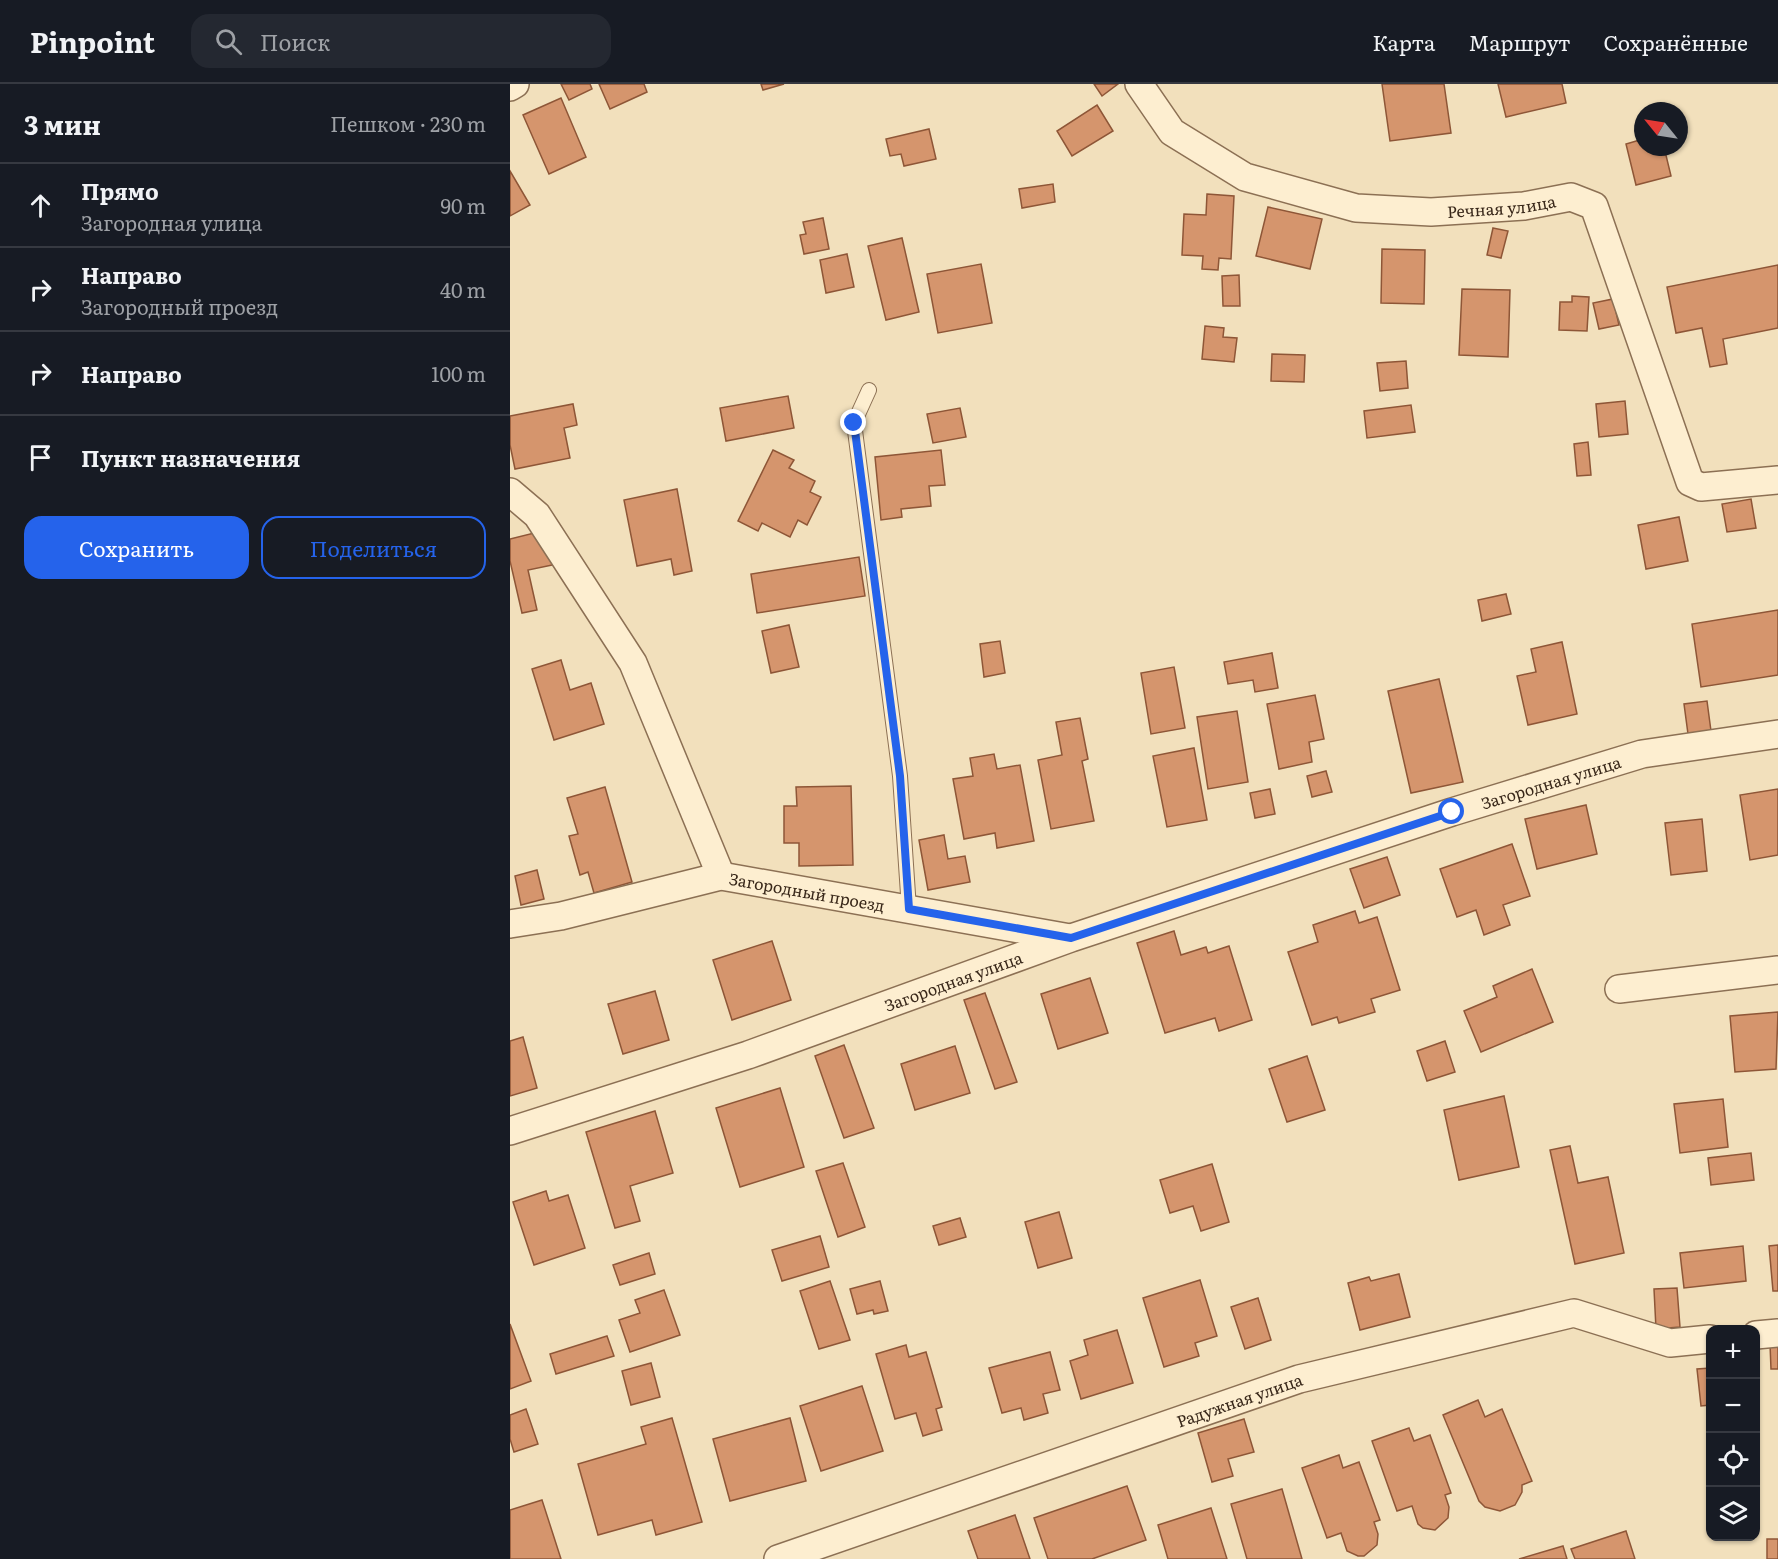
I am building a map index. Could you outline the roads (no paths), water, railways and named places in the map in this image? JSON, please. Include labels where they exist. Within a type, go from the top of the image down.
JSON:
[{"type":"street","points":[[510,87],[515,84]]},
{"type":"street","name":"Речная улица","points":[[1139,84],[1172,132],[1245,177],[1356,208],[1431,212],[1524,206],[1570,197],[1594,206],[1690,482],[1701,487],[1778,480]]},
{"type":"street","points":[[510,492],[537,515],[633,663],[721,876]]},
{"type":"street","name":"Загородная улица","points":[[510,1131],[748,1056],[1071,938],[1452,812],[1642,754],[1778,734]]},
{"type":"street","name":"Загородный проезд","points":[[510,924],[561,916],[721,876],[1071,938]]},
{"type":"street","points":[[1619,989],[1778,970]]},
{"type":"street","name":"Радужная улица","points":[[778,1559],[1299,1379],[1574,1313],[1670,1343],[1706,1339]]},
{"type":"street","points":[[1760,1335],[1778,1333]]},
{"type":"lane","points":[[869,390],[854,423],[900,776],[909,909]]}]
